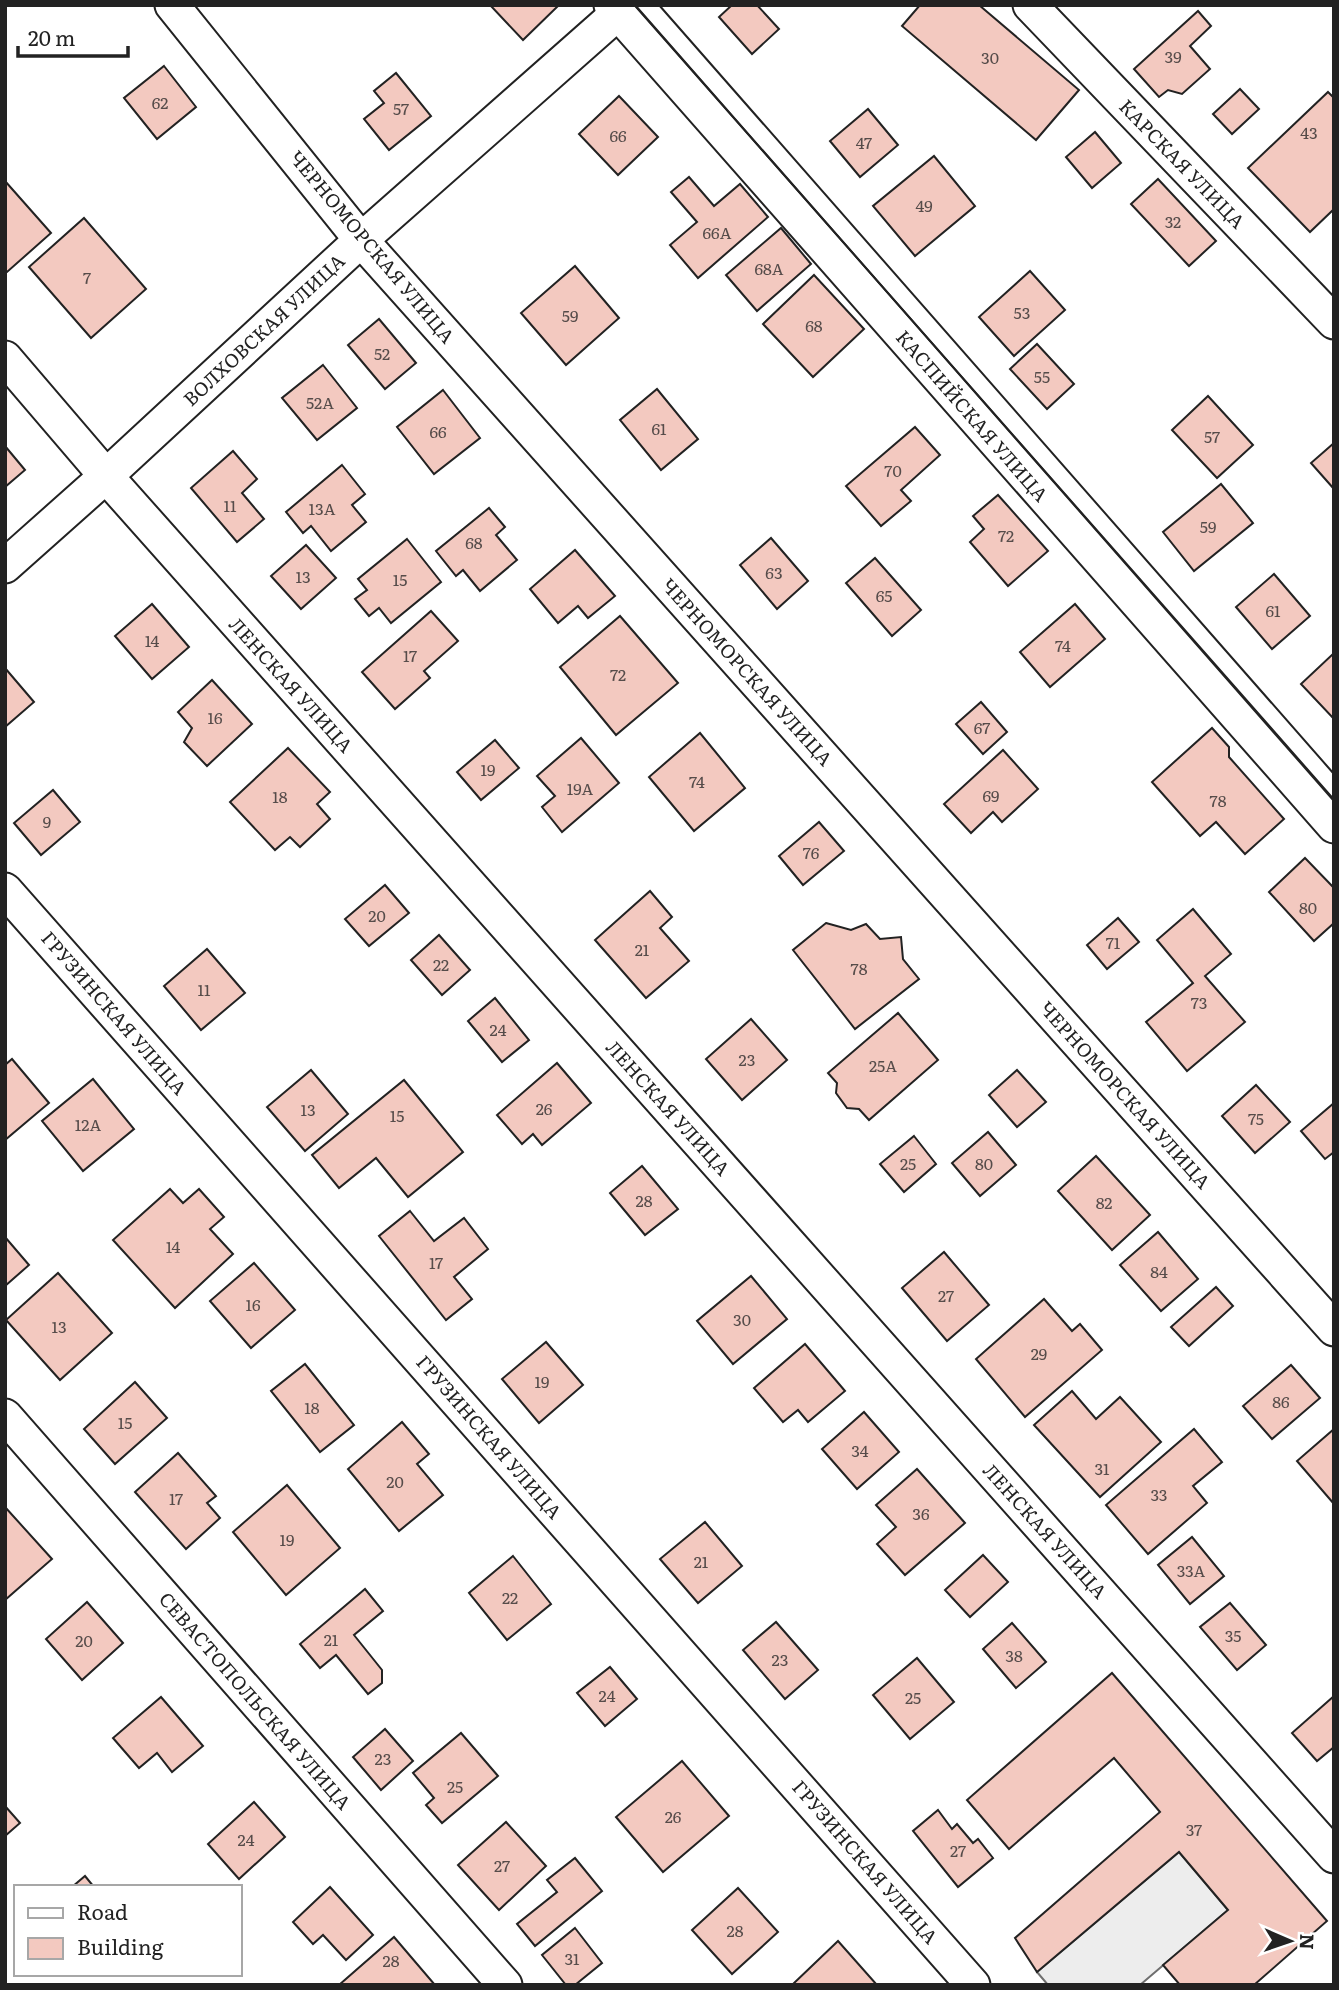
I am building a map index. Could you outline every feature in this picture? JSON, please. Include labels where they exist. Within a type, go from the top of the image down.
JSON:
[{"type":"street","name":"ЧЕРНОМОРСКАЯ УЛИЦА","points":[[172,5],[361,240],[1334,1329]]},
{"type":"street","name":"КАРСКАЯ УЛИЦА","points":[[1030,5],[1334,322]]},
{"type":"street","name":"ВОЛХОВСКАЯ УЛИЦА","points":[[5,566],[106,477],[614,9]]},
{"type":"street","name":"КАСПИЙСКАЯ УЛИЦА","points":[[614,9],[1334,826]]},
{"type":"street","name":"ЛЕНСКАЯ УЛИЦА","points":[[5,358],[106,477],[1334,1856]]},
{"type":"street","name":"ГРУЗИНСКАЯ УЛИЦА","points":[[5,890],[973,1985]]},
{"type":"street","name":"СЕВАСТОПОЛЬСКАЯ УЛИЦА","points":[[5,1416],[505,1985]]},
{"type":"shaded area","points":[[1179,1852],[1228,1910],[1140,1985],[1048,1985],[1037,1972]]},
{"type":"building","points":[[490,5],[559,5],[523,40]]},
{"type":"building","points":[[732,5],[757,5],[779,29],[752,54],[719,17]]},
{"type":"building","points":[[920,5],[979,5],[1079,90],[1036,140],[902,26]]},
{"type":"building","points":[[1198,11],[1211,26],[1190,46],[1210,69],[1182,94],[1168,90],[1159,97],[1134,69]]},
{"type":"building","points":[[164,66],[196,107],[157,139],[124,98]]},
{"type":"building","points":[[396,73],[431,116],[389,150],[364,119],[384,103],[374,91]]},
{"type":"building","points":[[1240,89],[1259,109],[1232,134],[1213,114]]},
{"type":"building","points":[[1328,92],[1334,98],[1334,209],[1310,232],[1248,168]]},
{"type":"building","points":[[619,96],[658,137],[618,175],[579,134]]},
{"type":"building","points":[[868,109],[898,145],[860,177],[830,141]]},
{"type":"building","points":[[1095,132],[1121,163],[1092,188],[1066,157]]},
{"type":"building","points":[[934,156],[975,206],[915,256],[873,206]]},
{"type":"building","points":[[689,177],[714,206],[740,184],[768,217],[698,278],[670,245],[697,222],[671,192]]},
{"type":"building","points":[[1158,179],[1216,241],[1189,266],[1131,204]]},
{"type":"building","points":[[5,181],[51,233],[7,272],[5,270]]},
{"type":"building","points":[[84,218],[146,289],[91,338],[29,267]]},
{"type":"building","points":[[781,228],[811,264],[757,311],[726,275]]},
{"type":"building","points":[[575,266],[619,318],[566,365],[521,313]]},
{"type":"building","points":[[1030,271],[1065,310],[1014,356],[979,317]]},
{"type":"building","points":[[814,275],[864,329],[813,377],[763,324]]},
{"type":"building","points":[[379,319],[416,363],[385,389],[348,345]]},
{"type":"building","points":[[1037,344],[1074,384],[1047,409],[1010,369]]},
{"type":"building","points":[[323,365],[357,408],[317,440],[282,398]]},
{"type":"building","points":[[657,389],[698,439],[661,470],[620,420]]},
{"type":"building","points":[[443,390],[480,438],[434,474],[397,427]]},
{"type":"building","points":[[1208,396],[1253,445],[1217,478],[1172,430]]},
{"type":"building","points":[[915,427],[940,455],[901,490],[911,501],[881,526],[846,486]]},
{"type":"building","points":[[1334,443],[1334,489],[1311,463]]},
{"type":"building","points":[[5,446],[25,470],[5,487]]},
{"type":"building","points":[[233,451],[257,479],[242,493],[264,519],[237,542],[191,488]]},
{"type":"building","points":[[342,465],[365,494],[352,505],[366,522],[331,551],[311,526],[303,533],[286,512]]},
{"type":"building","points":[[1221,484],[1253,523],[1194,571],[1163,532]]},
{"type":"building","points":[[998,495],[1048,551],[1008,586],[970,542],[984,529],[973,516]]},
{"type":"building","points":[[489,508],[505,527],[496,535],[517,560],[480,591],[463,570],[456,576],[436,551]]},
{"type":"building","points":[[771,538],[808,581],[777,609],[740,565]]},
{"type":"building","points":[[407,539],[441,582],[391,623],[379,608],[369,616],[355,599],[367,590],[358,579]]},
{"type":"building","points":[[306,545],[336,578],[301,609],[271,576]]},
{"type":"building","points":[[575,550],[615,596],[588,618],[578,606],[558,623],[530,589]]},
{"type":"building","points":[[875,558],[921,610],[892,636],[846,583]]},
{"type":"building","points":[[1274,574],[1310,616],[1272,649],[1236,607]]},
{"type":"building","points":[[152,604],[189,647],[152,679],[115,636]]},
{"type":"building","points":[[1075,604],[1105,639],[1050,687],[1020,652]]},
{"type":"building","points":[[431,611],[458,641],[424,671],[430,678],[395,709],[362,672]]},
{"type":"building","points":[[620,616],[678,683],[616,735],[560,667]]},
{"type":"building","points":[[1334,653],[1334,719],[1301,684]]},
{"type":"building","points":[[5,668],[34,702],[5,727]]},
{"type":"building","points":[[212,680],[252,724],[207,766],[184,742],[192,728],[178,712]]},
{"type":"building","points":[[981,702],[1007,732],[983,754],[956,724]]},
{"type":"building","points":[[1212,728],[1229,747],[1229,757],[1284,819],[1245,854],[1216,822],[1200,836],[1152,782]]},
{"type":"building","points":[[700,733],[745,788],[694,831],[649,777]]},
{"type":"building","points":[[581,738],[619,783],[562,832],[542,807],[555,796],[537,776]]},
{"type":"building","points":[[495,740],[519,768],[481,800],[457,772]]},
{"type":"building","points":[[288,748],[330,792],[317,804],[330,819],[300,847],[290,837],[275,850],[230,802]]},
{"type":"building","points":[[1003,750],[1038,789],[1002,822],[993,812],[971,833],[944,804]]},
{"type":"building","points":[[53,790],[80,822],[41,855],[14,823]]},
{"type":"building","points":[[819,822],[844,851],[803,885],[779,856]]},
{"type":"building","points":[[1305,858],[1334,888],[1334,923],[1314,941],[1269,892]]},
{"type":"building","points":[[385,885],[409,913],[369,946],[345,919]]},
{"type":"building","points":[[650,891],[672,917],[660,928],[689,961],[646,998],[595,940]]},
{"type":"building","points":[[1193,909],[1231,954],[1205,976],[1245,1022],[1187,1071],[1146,1022],[1193,983],[1157,940]]},
{"type":"building","points":[[1118,918],[1139,942],[1107,969],[1087,945]]},
{"type":"building","points":[[826,923],[851,930],[866,924],[880,939],[901,937],[903,959],[919,979],[855,1029],[793,950]]},
{"type":"building","points":[[439,935],[470,970],[442,995],[411,960]]},
{"type":"building","points":[[207,949],[245,993],[201,1030],[164,986]]},
{"type":"building","points":[[495,998],[529,1040],[502,1062],[468,1021]]},
{"type":"building","points":[[898,1013],[938,1060],[869,1120],[859,1109],[847,1108],[836,1093],[837,1083],[828,1073]]},
{"type":"building","points":[[751,1019],[787,1060],[742,1100],[706,1059]]},
{"type":"building","points":[[12,1059],[49,1103],[5,1140],[5,1065]]},
{"type":"building","points":[[557,1063],[591,1103],[542,1145],[533,1134],[522,1144],[497,1115]]},
{"type":"building","points":[[311,1070],[348,1114],[305,1151],[267,1107]]},
{"type":"building","points":[[1017,1070],[1046,1102],[1017,1127],[989,1095]]},
{"type":"building","points":[[93,1079],[134,1129],[83,1171],[42,1121]]},
{"type":"building","points":[[404,1080],[463,1152],[408,1197],[376,1158],[339,1188],[312,1155]]},
{"type":"building","points":[[1256,1085],[1290,1122],[1255,1153],[1222,1116]]},
{"type":"building","points":[[1334,1103],[1334,1152],[1325,1159],[1301,1131]]},
{"type":"building","points":[[988,1132],[1016,1165],[980,1196],[952,1163]]},
{"type":"building","points":[[914,1136],[936,1164],[904,1192],[880,1164]]},
{"type":"building","points":[[1096,1156],[1150,1215],[1112,1250],[1058,1191]]},
{"type":"building","points":[[642,1166],[678,1209],[645,1235],[610,1193]]},
{"type":"building","points":[[170,1189],[183,1203],[199,1189],[224,1217],[210,1229],[233,1254],[175,1308],[113,1240]]},
{"type":"building","points":[[410,1211],[434,1241],[464,1218],[488,1249],[454,1277],[472,1299],[446,1320],[379,1236]]},
{"type":"building","points":[[1158,1232],[1198,1279],[1161,1311],[1120,1265]]},
{"type":"building","points":[[5,1237],[29,1265],[5,1286]]},
{"type":"building","points":[[944,1252],[989,1305],[947,1341],[902,1288]]},
{"type":"building","points":[[254,1263],[295,1310],[251,1348],[210,1301]]},
{"type":"building","points":[[58,1273],[112,1333],[60,1380],[6,1320]]},
{"type":"building","points":[[751,1276],[787,1319],[733,1364],[697,1321]]},
{"type":"building","points":[[1216,1287],[1233,1306],[1189,1346],[1171,1327]]},
{"type":"building","points":[[1044,1299],[1072,1331],[1080,1324],[1102,1350],[1025,1417],[976,1359]]},
{"type":"building","points":[[546,1342],[583,1385],[539,1423],[502,1379]]},
{"type":"building","points":[[805,1344],[845,1391],[808,1422],[798,1410],[783,1422],[754,1388]]},
{"type":"building","points":[[305,1364],[354,1425],[320,1452],[271,1391]]},
{"type":"building","points":[[1291,1365],[1320,1398],[1272,1439],[1243,1406]]},
{"type":"building","points":[[135,1382],[167,1418],[115,1464],[84,1429]]},
{"type":"building","points":[[1072,1391],[1096,1419],[1120,1397],[1161,1442],[1100,1497],[1034,1425]]},
{"type":"building","points":[[864,1412],[899,1452],[857,1489],[822,1449]]},
{"type":"building","points":[[402,1422],[429,1454],[417,1464],[443,1495],[399,1531],[348,1469]]},
{"type":"building","points":[[1194,1429],[1222,1462],[1193,1486],[1207,1503],[1148,1554],[1106,1505]]},
{"type":"building","points":[[1334,1429],[1334,1504],[1297,1461]]},
{"type":"building","points":[[178,1453],[216,1496],[207,1503],[220,1518],[186,1549],[135,1492]]},
{"type":"building","points":[[917,1469],[965,1523],[905,1575],[877,1544],[896,1527],[876,1505]]},
{"type":"building","points":[[287,1485],[340,1548],[286,1595],[233,1532]]},
{"type":"building","points":[[5,1507],[52,1559],[5,1600]]},
{"type":"building","points":[[705,1522],[742,1566],[698,1603],[660,1559]]},
{"type":"building","points":[[1192,1537],[1224,1576],[1190,1604],[1158,1565]]},
{"type":"building","points":[[983,1555],[1008,1582],[970,1617],[945,1590]]},
{"type":"building","points":[[513,1556],[551,1604],[507,1640],[469,1593]]},
{"type":"building","points":[[365,1589],[383,1611],[354,1635],[382,1670],[382,1683],[368,1694],[336,1655],[320,1668],[300,1644]]},
{"type":"building","points":[[87,1602],[123,1643],[82,1680],[46,1639]]},
{"type":"building","points":[[1230,1603],[1266,1645],[1237,1670],[1200,1627]]},
{"type":"building","points":[[776,1622],[818,1670],[785,1699],[743,1650]]},
{"type":"building","points":[[1012,1623],[1046,1662],[1016,1688],[983,1649]]},
{"type":"building","points":[[917,1658],[954,1702],[910,1739],[873,1695]]},
{"type":"building","points":[[610,1667],[637,1699],[605,1726],[577,1693]]},
{"type":"building","points":[[1112,1673],[1327,1921],[1254,1985],[1180,1985],[1163,1965],[1228,1910],[1179,1852],[1037,1972],[1015,1938],[1160,1812],[1114,1758],[1009,1849],[967,1800]]},
{"type":"building","points":[[1334,1696],[1334,1747],[1317,1761],[1292,1733]]},
{"type":"building","points":[[161,1697],[203,1746],[172,1772],[157,1753],[139,1768],[113,1738]]},
{"type":"building","points":[[385,1729],[413,1761],[381,1790],[353,1757]]},
{"type":"building","points":[[461,1733],[498,1776],[442,1823],[426,1805],[434,1798],[413,1773]]},
{"type":"building","points":[[682,1761],[729,1816],[663,1872],[616,1817]]},
{"type":"building","points":[[254,1802],[285,1837],[239,1879],[208,1844]]},
{"type":"building","points":[[5,1806],[20,1823],[5,1836]]},
{"type":"building","points":[[938,1810],[952,1829],[957,1824],[973,1843],[978,1839],[993,1858],[958,1887],[913,1831]]},
{"type":"building","points":[[506,1822],[546,1866],[499,1910],[458,1865]]},
{"type":"building","points":[[575,1858],[602,1891],[535,1946],[517,1924],[557,1892],[547,1880]]},
{"type":"building","points":[[85,1876],[92,1885],[74,1885]]},
{"type":"building","points":[[330,1887],[373,1935],[346,1960],[323,1935],[313,1944],[293,1922]]},
{"type":"building","points":[[738,1888],[778,1932],[732,1974],[692,1930]]},
{"type":"building","points":[[575,1928],[602,1963],[575,1985],[566,1985],[542,1955]]},
{"type":"building","points":[[394,1937],[435,1985],[339,1985]]},
{"type":"building","points":[[838,1941],[877,1985],[792,1985]]},
{"type":"tram line","points":[[635,5],[1334,801]]},
{"type":"tram line","points":[[659,5],[1334,774]]}]
